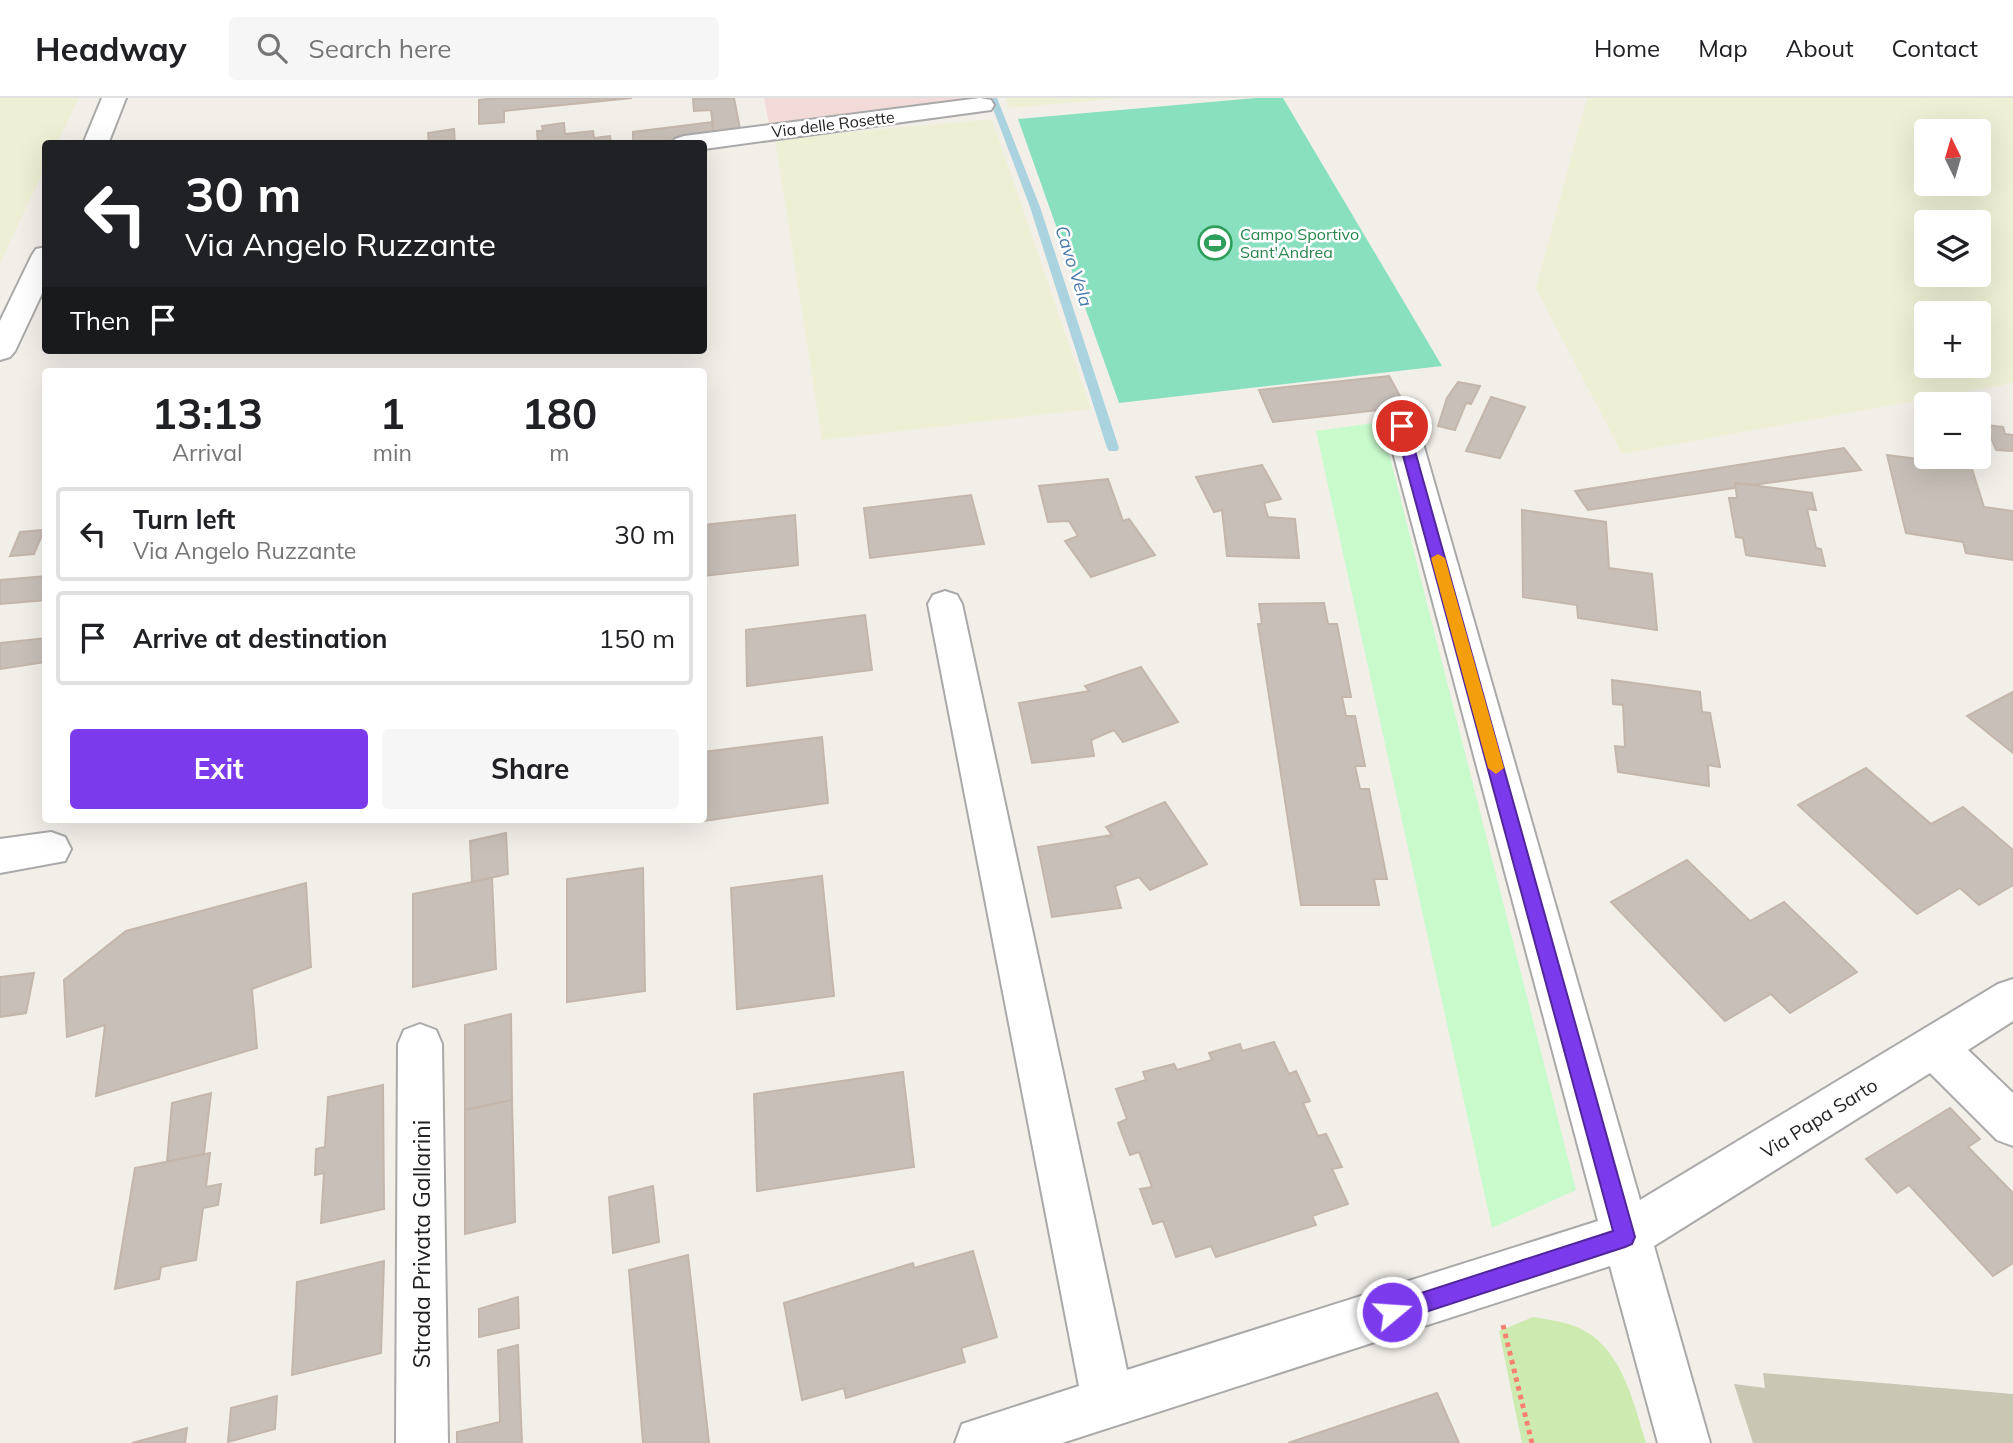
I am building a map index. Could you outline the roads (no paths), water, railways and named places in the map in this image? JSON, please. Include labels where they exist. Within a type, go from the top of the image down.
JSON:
[{"type":"street","points":[[97,140],[114,98]]},
{"type":"street","name":"Via delle Rosette","points":[[707,141],[982,105]]},
{"type":"street","points":[[0,351],[42,264]]},
{"type":"street","points":[[1402,426],[1684,1443]]},
{"type":"street","points":[[945,604],[1108,1403]]},
{"type":"street","points":[[0,856],[51,849]]},
{"type":"street","name":"Via Papa Sarto","points":[[981,1443],[1625,1237],[2013,998]]},
{"type":"street","name":"Strada Privata Gallarini","points":[[420,1044],[422,1443]]},
{"type":"street","points":[[1934,1047],[2013,1124]]},
{"type":"waterway","name":"Cavo Vela","points":[[993,98],[1035,207],[1113,448]]},
{"type":"place","name":"Campo Sportivo Sant'Andrea","points":[[1215,243]]}]
